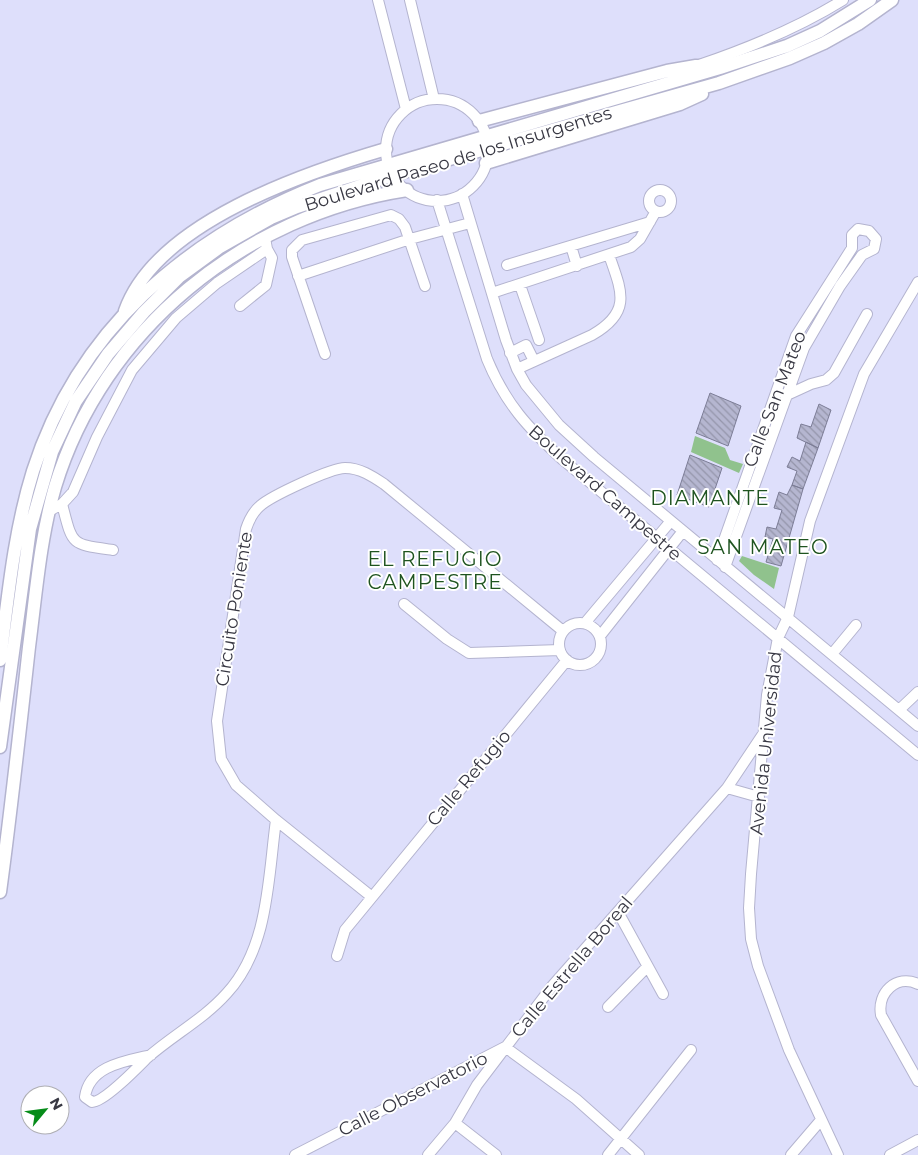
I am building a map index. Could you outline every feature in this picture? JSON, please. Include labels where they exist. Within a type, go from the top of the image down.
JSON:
[{"type":"main road","name":"Boulevard Paseo de los Insurgentes","points":[[0,660],[13,558],[27,492],[38,456],[59,408],[82,368],[107,334],[123,317],[157,290],[179,277],[220,247],[271,218],[391,170],[487,142],[787,46],[820,32],[870,0]]},
{"type":"main road","name":"Boulevard Paseo de los Insurgentes","points":[[487,142],[719,83],[790,58],[824,43],[858,24],[892,0]]},
{"type":"main road","points":[[479,121],[667,71],[696,66],[720,68]]},
{"type":"main road","points":[[486,163],[680,104],[706,92],[719,83]]},
{"type":"main road","points":[[123,317],[130,298],[149,269],[188,236],[239,206],[298,178],[386,149]]},
{"type":"main road","points":[[0,892],[38,569],[49,511],[67,456],[94,400],[108,377],[137,338],[174,300],[218,265],[266,243],[279,229],[346,203],[407,190]]},
{"type":"main road","points":[[149,269],[148,277],[157,290],[174,300]]},
{"type":"main road","name":"Boulevard Paseo de los Insurgentes","points":[[0,747],[30,529],[47,466],[64,425],[92,376],[157,290]]},
{"type":"street","points":[[378,0],[406,109]]},
{"type":"street","points":[[410,0],[434,99]]},
{"type":"street","points":[[696,66],[738,52],[810,21],[843,0]]},
{"type":"street","points":[[434,99],[459,104],[479,121],[487,142],[486,163],[475,183],[462,194],[437,200],[421,198],[407,190],[391,170],[386,149],[392,127],[406,109],[420,102],[434,99]]},
{"type":"street","name":"Boulevard Campestre","points":[[462,194],[510,352],[517,369],[530,391],[559,425],[670,522],[788,617],[918,726]]},
{"type":"street","name":"Boulevard Campestre","points":[[437,200],[487,359],[497,383],[511,407],[532,431],[563,460],[918,755]]},
{"type":"street","points":[[492,293],[609,255],[636,243],[656,211]]},
{"type":"street","points":[[326,354],[292,257],[292,250],[302,240],[391,216],[399,219],[405,227],[426,286]]},
{"type":"street","points":[[507,265],[650,222]]},
{"type":"street","points":[[298,276],[470,223]]},
{"type":"street","name":"Calle San Mateo","points":[[863,229],[869,231],[874,236],[876,244],[869,252],[862,255],[811,334],[759,472],[721,563],[748,468],[796,336],[852,248],[851,238],[855,231],[863,229]]},
{"type":"street","points":[[49,511],[62,504],[73,492],[97,437],[132,370],[176,318],[266,243],[272,258],[266,285],[240,306]]},
{"type":"street","points":[[572,246],[577,266]]},
{"type":"street","points":[[852,248],[862,255]]},
{"type":"street","points":[[517,369],[604,328],[615,317],[620,306],[621,296],[609,255]]},
{"type":"street","name":"Avenida Universidad","points":[[838,1155],[789,1050],[758,966],[751,939],[749,908],[764,734],[768,695],[778,638],[788,617],[810,521],[858,386],[873,356],[918,282]]},
{"type":"street","points":[[520,284],[539,340]]},
{"type":"street","points":[[776,392],[787,396],[811,384],[826,380],[834,373],[866,314]]},
{"type":"street","points":[[510,352],[526,345],[534,361]]},
{"type":"street","name":"Circuito Poniente","points":[[372,896],[276,820],[236,785],[221,759],[217,738],[217,721],[246,529],[251,516],[261,505],[331,471],[343,468],[367,473],[384,484],[563,631]]},
{"type":"street","points":[[748,468],[759,472]]},
{"type":"street","points":[[62,504],[71,536],[80,546],[113,550]]},
{"type":"street","points":[[585,624],[670,522]]},
{"type":"street","points":[[600,636],[683,531]]},
{"type":"street","points":[[404,604],[447,639],[469,654],[560,650]]},
{"type":"street","points":[[573,624],[585,624],[594,628],[600,636],[600,652],[596,659],[581,665],[567,660],[560,650],[559,644],[563,631],[573,624]]},
{"type":"street","points":[[832,654],[856,625]]},
{"type":"street","name":"Calle Refugio","points":[[337,956],[345,930],[567,660]]},
{"type":"street","points":[[899,710],[918,692]]},
{"type":"street","name":"Calle Estrella Boreal","points":[[428,1155],[455,1123],[477,1085],[553,985],[727,788],[764,734]]},
{"type":"street","points":[[727,788],[759,797]]},
{"type":"street","points":[[151,1055],[109,1065],[90,1082],[85,1097],[92,1102],[96,1102],[103,1097],[227,993],[247,963],[264,913],[276,820]]},
{"type":"street","points":[[618,912],[647,967],[664,994]]},
{"type":"street","points":[[608,1007],[647,967]]},
{"type":"street","points":[[918,984],[909,980],[896,983],[888,989],[880,1006],[881,1015],[918,1081]]},
{"type":"street","points":[[505,1046],[576,1099],[639,1155]]},
{"type":"street","name":"Calle Observatorio","points":[[295,1155],[505,1046]]},
{"type":"street","points":[[608,1155],[690,1050]]},
{"type":"street","points":[[791,1155],[821,1120]]},
{"type":"street","points":[[455,1123],[496,1155]]},
{"type":"street","points":[[890,1155],[918,1140]]},
{"type":"green space","points":[[695,436],[725,448],[730,460],[743,464],[739,473],[691,452]]},
{"type":"green space","points":[[742,556],[779,568],[774,589],[754,575],[739,561]]},
{"type":"building","points":[[710,393],[741,406],[728,446],[696,433]]},
{"type":"building","points":[[819,404],[831,410],[818,448],[797,438],[801,424],[811,427]]},
{"type":"building","points":[[806,442],[818,448],[803,489],[792,485],[797,471],[787,467],[792,457],[800,461]]},
{"type":"building","points":[[690,455],[722,468],[709,507],[677,495]]},
{"type":"building","points":[[792,485],[803,489],[781,566],[766,562],[773,539],[765,537],[767,527],[776,529],[782,510],[774,508],[779,492],[787,495]]},
{"type":"district","name":"DIAMANTE","points":[[710,498]]},
{"type":"district","name":"SAN MATEO","points":[[763,547]]},
{"type":"district","name":"EL REFUGIO CAMPESTRE","points":[[435,570]]}]
